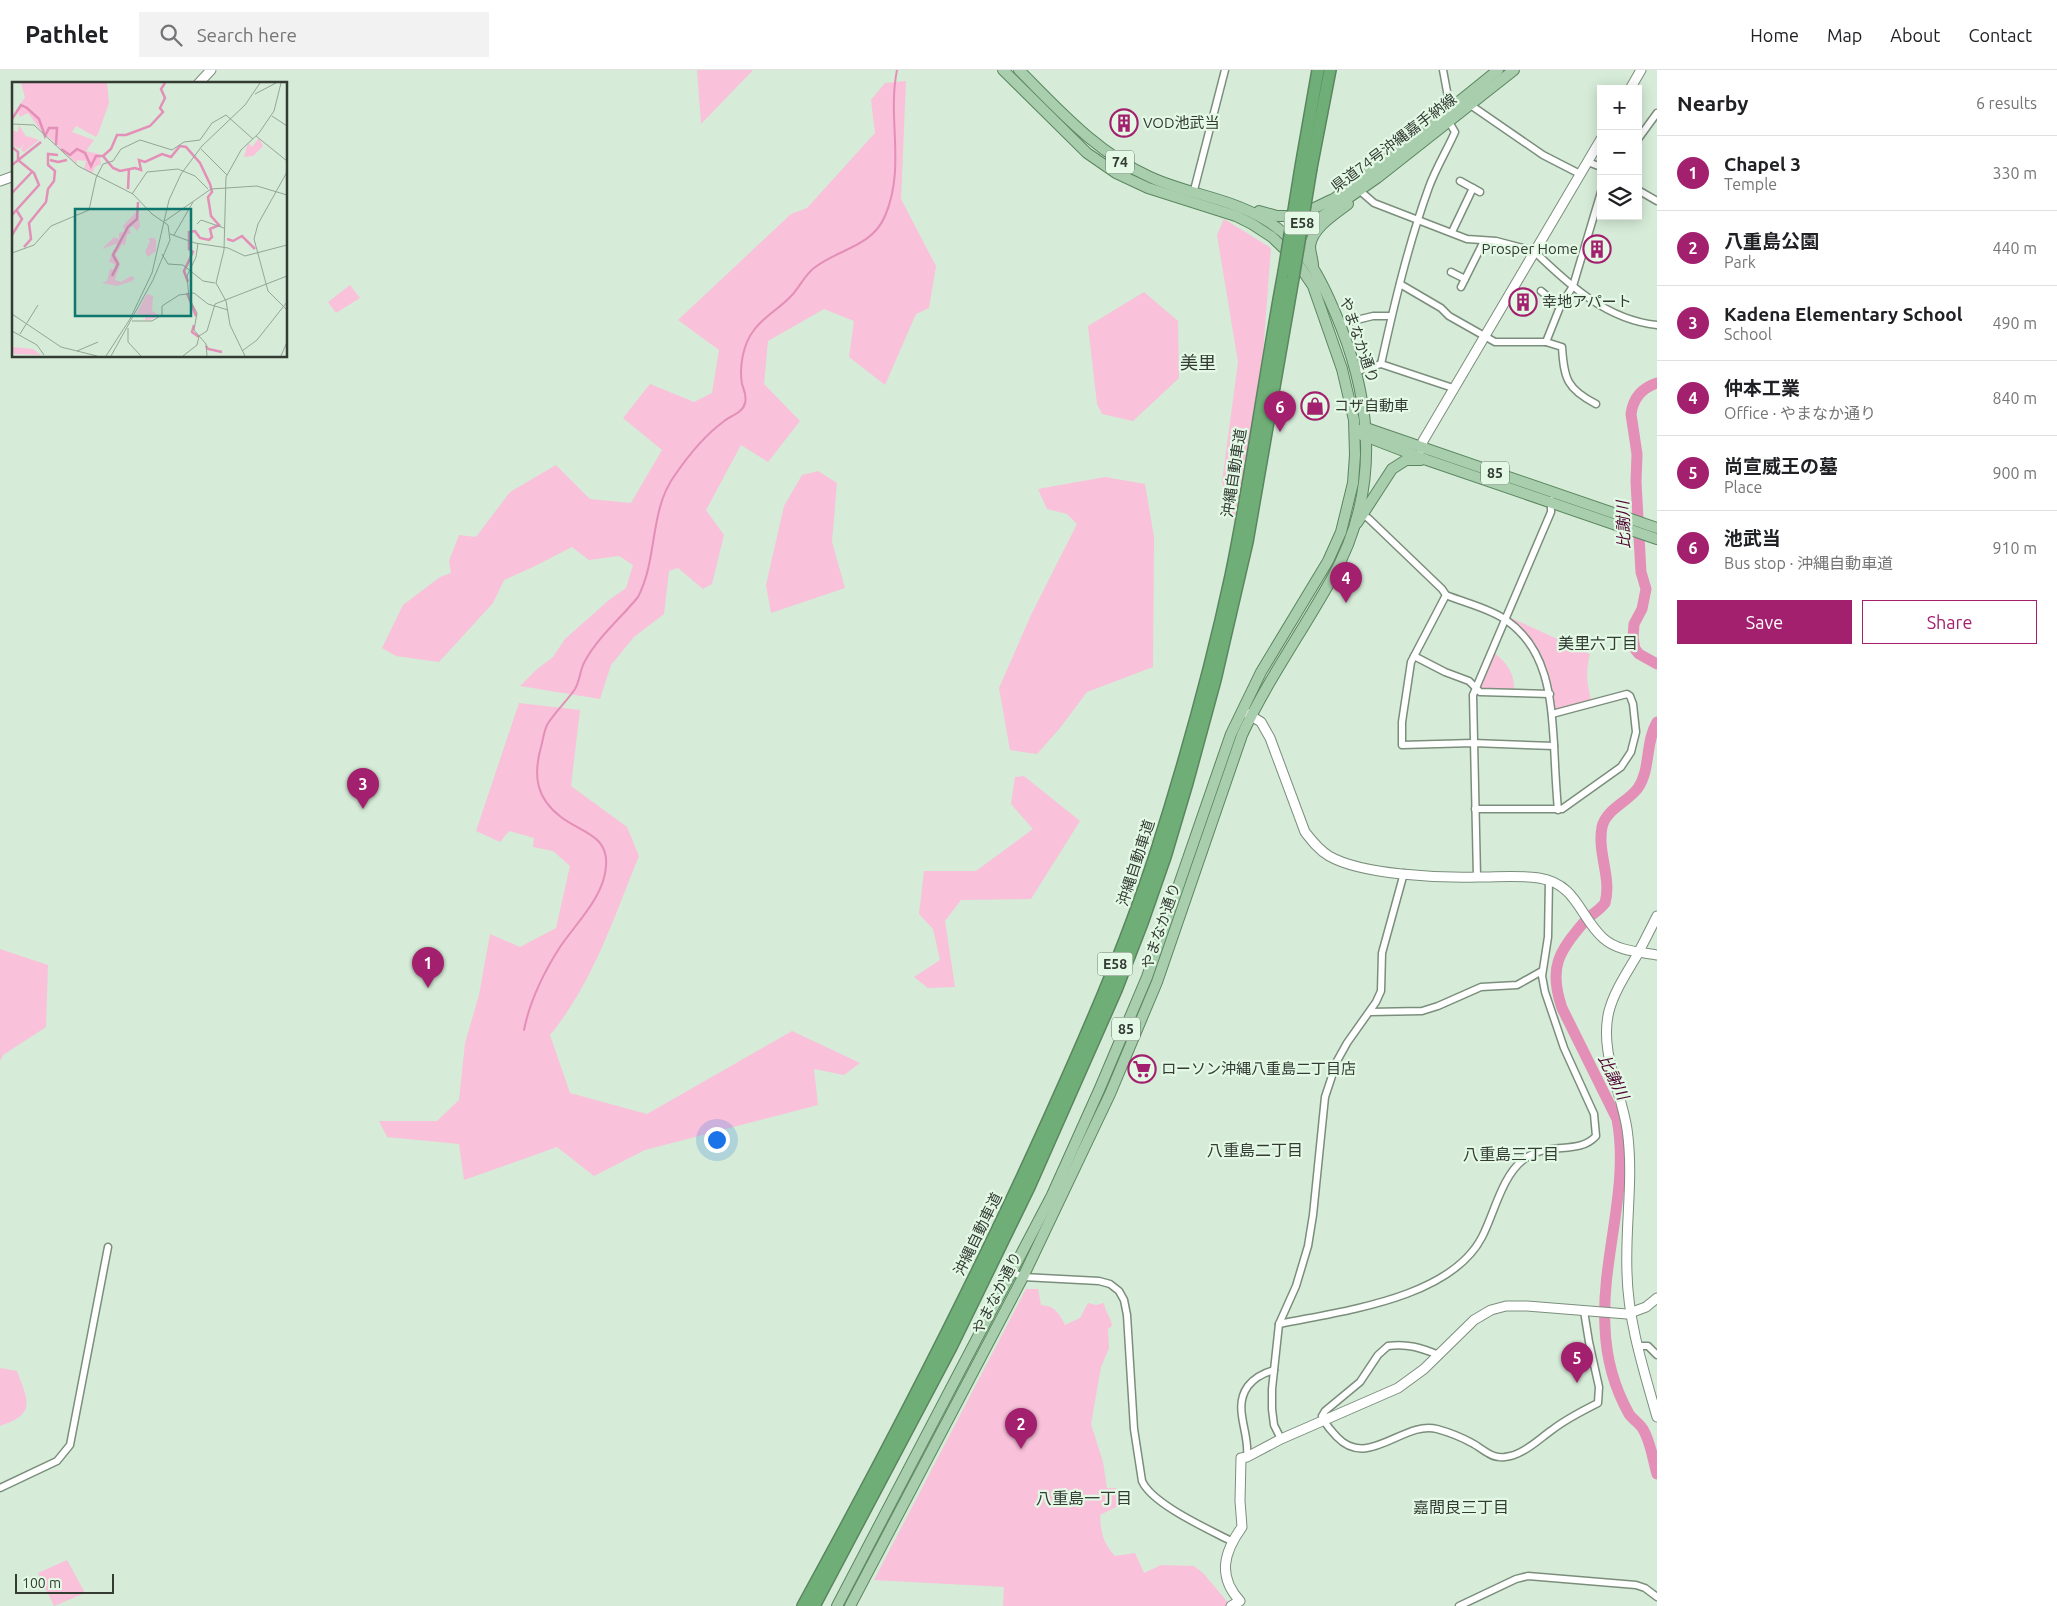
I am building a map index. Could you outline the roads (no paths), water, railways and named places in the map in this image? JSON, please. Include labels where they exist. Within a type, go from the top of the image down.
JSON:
[{"type":"highway","name":"沖縄自動車道","points":[[814,1606],[951,1347],[1025,1196],[1094,1041],[1142,923],[1179,811],[1215,680],[1247,542],[1306,168],[1318,70]]},
{"type":"highway","name":"沖縄自動車道","points":[[1306,168],[1330,70]]},
{"type":"highway","name":"沖縄自動車道","points":[[803,1606],[851,1519],[938,1351],[1016,1191],[1074,1063],[1133,919],[1178,780],[1207,678],[1243,511],[1269,349],[1289,275]]},
{"type":"main road","name":"74","points":[[1003,70],[1087,153],[1116,173],[1148,188],[1248,210],[1286,240]]},
{"type":"main road","name":"74","points":[[1019,70],[1094,143],[1121,163],[1286,240]]},
{"type":"main road","name":"県道74号沖縄嘉手納線","points":[[1286,240],[1331,200],[1498,70]]},
{"type":"main road","name":"県道74号沖縄嘉手納線","points":[[1286,240],[1360,191],[1514,70]]},
{"type":"main road","points":[[1314,267],[1310,248],[1316,232],[1360,191]]},
{"type":"main road","points":[[1248,210],[1277,216],[1292,216],[1310,211],[1331,200]]},
{"type":"main road","name":"やまなか通り","points":[[850,1606],[1023,1277],[1110,1094],[1157,982],[1239,745],[1246,713],[1332,578],[1354,527],[1364,484],[1366,433],[1364,405],[1340,324],[1322,283],[1314,267],[1286,240]]},
{"type":"main road","name":"やまなか通り","points":[[837,1606],[1056,1186],[1147,977],[1212,786],[1246,713],[1261,672],[1314,586],[1341,532],[1353,483],[1355,431],[1342,369],[1320,301],[1286,240]]},
{"type":"main road","points":[[1355,431],[1366,433]]},
{"type":"main road","name":"85","points":[[1366,433],[1422,449],[1552,498]]},
{"type":"main road","name":"85","points":[[1366,433],[1426,460],[1625,522],[1652,526]]},
{"type":"main road","points":[[1354,527],[1392,469],[1406,460],[1426,460]]},
{"type":"main road","name":"85","points":[[1625,522],[1653,537]]},
{"type":"main road","points":[[1147,977],[1157,982]]},
{"type":"street","points":[[200,82],[211,70]]},
{"type":"street","points":[[1192,197],[1225,70]]},
{"type":"street","points":[[1443,70],[1448,97],[1456,104],[1470,104],[1543,155],[1580,174]]},
{"type":"street","points":[[1632,85],[1641,70]]},
{"type":"street","points":[[1642,134],[1657,113]]},
{"type":"street","points":[[1381,364],[1391,316],[1418,220],[1430,185],[1455,132],[1449,122]]},
{"type":"street","points":[[1422,449],[1423,441],[1453,388],[1597,146]]},
{"type":"street","points":[[1588,162],[1597,165]]},
{"type":"street","points":[[0,181],[12,177]]},
{"type":"street","points":[[1460,181],[1480,192]]},
{"type":"street","points":[[1452,232],[1472,188]]},
{"type":"street","points":[[1360,191],[1374,203],[1467,239],[1496,241],[1534,251],[1572,286],[1599,305],[1623,318],[1657,325]]},
{"type":"street","points":[[1642,192],[1657,201]]},
{"type":"street","points":[[1546,342],[1560,307],[1572,286],[1597,205]]},
{"type":"street","points":[[1461,288],[1484,241]]},
{"type":"street","points":[[1451,272],[1465,279]]},
{"type":"street","points":[[1400,284],[1440,308],[1449,316],[1495,342],[1546,342],[1562,347],[1563,368],[1569,383],[1579,395],[1596,404]]},
{"type":"street","points":[[1541,291],[1560,307]]},
{"type":"street","points":[[1340,324],[1374,316],[1391,316]]},
{"type":"street","points":[[1355,372],[1381,364],[1453,388]]},
{"type":"street","points":[[1477,877],[1473,695],[1551,512],[1552,498]]},
{"type":"street","points":[[1363,516],[1368,518],[1435,582],[1446,595],[1505,620],[1516,629],[1535,653],[1542,667],[1550,694],[1558,810]]},
{"type":"street","points":[[1446,595],[1414,656],[1408,672],[1402,745],[1473,743],[1554,746]]},
{"type":"street","points":[[1414,656],[1445,672],[1469,681],[1480,692],[1550,694]]},
{"type":"street","points":[[1475,809],[1558,810],[1577,800],[1627,760],[1635,738],[1636,714],[1630,696],[1627,694],[1552,714]]},
{"type":"street","points":[[1246,713],[1261,722],[1270,738],[1305,832],[1327,856],[1373,870],[1441,878],[1526,877],[1549,880],[1559,884],[1571,893],[1594,927],[1612,944],[1657,955]]},
{"type":"street","points":[[1281,1440],[1274,1425],[1272,1409],[1279,1324],[1296,1286],[1308,1246],[1324,1097],[1337,1061],[1381,992],[1382,953],[1404,873]]},
{"type":"street","points":[[1279,1324],[1368,1306],[1415,1290],[1452,1271],[1469,1257],[1482,1238],[1508,1179],[1524,1158],[1548,1148],[1577,1147],[1587,1144],[1596,1136],[1594,1114],[1561,1038],[1545,992],[1542,971],[1548,937],[1549,880]]},
{"type":"street","points":[[1657,916],[1619,987],[1609,1010],[1606,1033],[1607,1050],[1626,1128],[1629,1151],[1630,1201],[1626,1272],[1638,1346],[1657,1417]]},
{"type":"street","points":[[1370,1012],[1422,1011],[1438,1006],[1460,994],[1481,986],[1517,985],[1542,971]]},
{"type":"street","points":[[0,1488],[57,1461],[70,1445],[108,1247]]},
{"type":"street","points":[[1012,1272],[1023,1277],[1098,1281],[1110,1284],[1121,1293],[1127,1315],[1134,1429],[1142,1481],[1145,1488],[1149,1494],[1174,1510],[1231,1541]]},
{"type":"street","points":[[1231,1606],[1242,1603],[1233,1594],[1224,1574],[1231,1541],[1242,1527],[1240,1501],[1242,1458],[1398,1388],[1439,1355],[1474,1320],[1496,1307],[1526,1306],[1632,1313],[1646,1307],[1657,1298]]},
{"type":"street","points":[[1439,1355],[1411,1345],[1388,1346],[1378,1355],[1360,1382],[1325,1411],[1322,1416],[1324,1422],[1341,1441],[1353,1447],[1364,1448],[1386,1444],[1417,1429],[1428,1427],[1471,1442],[1498,1457],[1514,1455],[1533,1445],[1551,1430],[1598,1403],[1599,1387],[1584,1311]]},
{"type":"street","points":[[1638,1346],[1648,1346],[1657,1355]]},
{"type":"street","points":[[1247,1457],[1248,1449],[1241,1411],[1242,1394],[1258,1376],[1274,1370]]},
{"type":"street","points":[[1459,1606],[1516,1579],[1528,1576],[1636,1585],[1645,1588],[1657,1597]]},
{"type":"waterway","points":[[524,1030],[530,1008],[543,976],[560,947],[595,899],[604,877],[606,866],[606,856],[603,847],[598,841],[561,817],[546,802],[542,794],[537,777],[537,768],[546,727],[575,689],[583,664],[590,652],[638,597],[649,567],[661,503],[675,475],[703,440],[744,406],[746,398],[741,377],[742,363],[750,336],[763,320],[793,294],[811,271],[823,262],[872,235],[885,216],[891,198],[894,179],[894,88],[897,70]]},
{"type":"waterway","name":"比謝川","points":[[1657,383],[1639,395],[1631,414],[1637,454],[1636,482],[1641,572],[1646,589],[1642,609],[1634,624],[1633,638],[1635,649],[1639,654],[1657,664]]},
{"type":"waterway","name":"比謝川","points":[[1657,722],[1653,730],[1642,781],[1634,793],[1608,815],[1602,827],[1601,846],[1607,884],[1605,903],[1584,922],[1568,942],[1558,961],[1556,971],[1558,994],[1562,1008],[1617,1119],[1620,1171],[1607,1275],[1605,1301],[1606,1338],[1609,1361],[1619,1393],[1629,1414],[1643,1429],[1657,1474]]},
{"type":"place","name":"VOD池武当","points":[[1124,123]]},
{"type":"place","name":"Prosper Home","points":[[1597,249]]},
{"type":"place","name":"幸地アパート","points":[[1523,302]]},
{"type":"place","name":"コザ自動車","points":[[1315,406]]},
{"type":"place","name":"池武当","points":[[1280,432]]},
{"type":"place","name":"仲本工業","points":[[1346,603]]},
{"type":"place","name":"Kadena Elementary School","points":[[363,809]]},
{"type":"place","name":"Chapel 3","points":[[428,988]]},
{"type":"place","name":"ローソン沖縄八重島二丁目店","points":[[1142,1069]]},
{"type":"place","name":"尚宣威王の墓","points":[[1577,1383]]},
{"type":"place","name":"八重島公園","points":[[1021,1449]]},
{"type":"district","name":"美里","points":[[1198,363]]},
{"type":"district","name":"美里六丁目","points":[[1598,643]]},
{"type":"district","name":"八重島二丁目","points":[[1255,1150]]},
{"type":"district","name":"八重島三丁目","points":[[1511,1154]]},
{"type":"district","name":"八重島一丁目","points":[[1084,1498]]},
{"type":"district","name":"嘉間良三丁目","points":[[1461,1507]]}]
